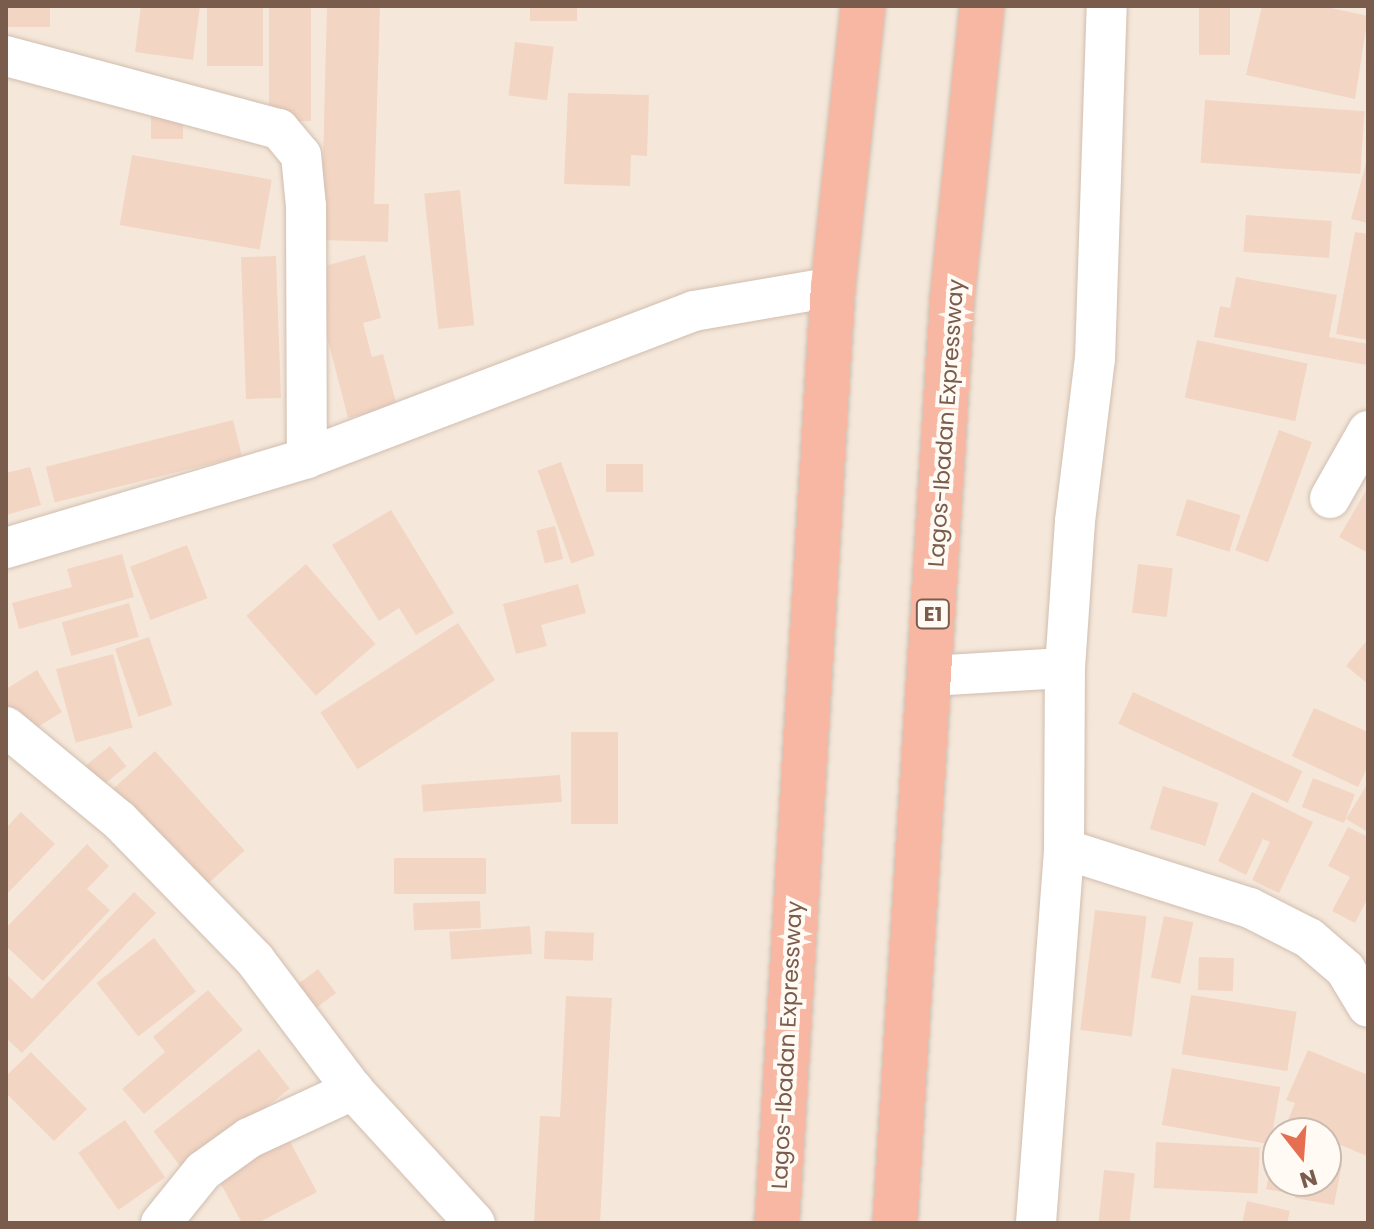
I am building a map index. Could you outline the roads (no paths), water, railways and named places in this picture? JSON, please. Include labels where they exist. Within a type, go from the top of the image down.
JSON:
[{"type":"highway","name":"Lagos-Ibadan Expressway","points":[[777,1223],[833,287],[863,6]]},
{"type":"highway","name":"Lagos-Ibadan Expressway","points":[[895,1223],[952,301],[982,6]]},
{"type":"street","points":[[1036,1223],[1064,849],[1065,668],[1075,521],[1095,359],[1107,6]]},
{"type":"street","points":[[6,56],[279,129],[301,155],[306,206],[307,458]]},
{"type":"street","points":[[6,548],[307,458],[694,311],[833,287]]},
{"type":"street","points":[[1330,498],[1368,431]]},
{"type":"street","points":[[929,676],[1065,668]]},
{"type":"street","points":[[6,727],[119,820],[255,960],[353,1090],[475,1223]]},
{"type":"street","points":[[1064,849],[1250,908],[1309,938],[1356,955],[1368,1007]]},
{"type":"street","points":[[161,1223],[203,1171],[238,1146],[353,1090]]}]
